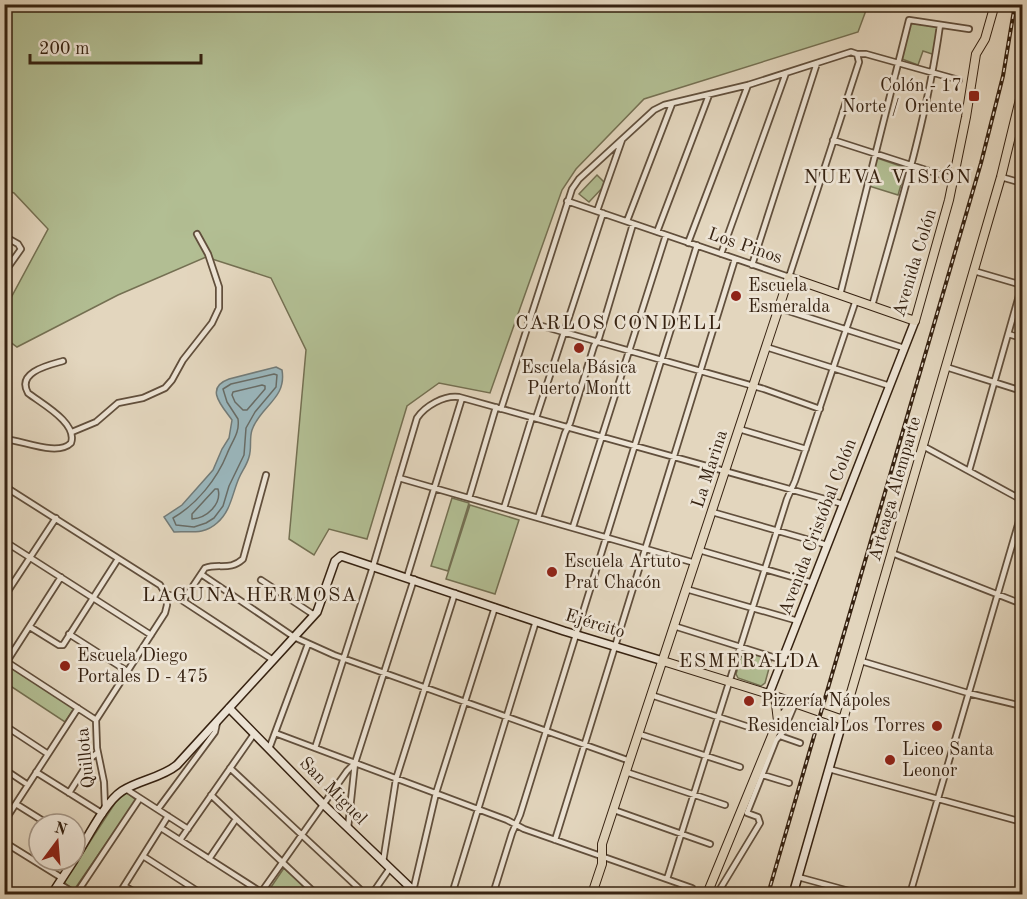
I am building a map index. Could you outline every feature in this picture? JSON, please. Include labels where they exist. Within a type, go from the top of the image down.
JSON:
[{"type":"main road","name":"Avenida Colón","points":[[915,321],[954,179],[976,54],[985,39],[995,4]]},
{"type":"main road","name":"Arteaga Alemparte","points":[[843,720],[1001,177],[1023,91]]},
{"type":"main road","name":"Los Pinos","points":[[789,277],[915,321]]},
{"type":"main road","name":"La Marina","points":[[592,894],[602,864],[602,844],[789,277]]},
{"type":"main road","name":"Ejército","points":[[663,661],[843,720]]},
{"type":"main road","points":[[772,695],[778,721]]},
{"type":"main road","points":[[707,894],[778,721],[794,703]]},
{"type":"main road","points":[[4,891],[10,894]]},
{"type":"street","points":[[840,295],[909,20],[969,29]]},
{"type":"street","points":[[872,306],[911,165],[933,73],[940,25]]},
{"type":"street","points":[[469,498],[567,201],[575,184],[654,110],[673,103],[748,85],[851,52],[866,54],[958,80]]},
{"type":"street","name":"La Marina","points":[[789,277],[859,62],[857,54]]},
{"type":"street","points":[[752,265],[817,63]]},
{"type":"street","points":[[721,254],[786,73]]},
{"type":"street","points":[[688,243],[748,85]]},
{"type":"street","points":[[657,232],[709,95]]},
{"type":"street","points":[[627,221],[673,103]]},
{"type":"street","points":[[504,508],[564,333],[622,140]]},
{"type":"street","points":[[833,140],[954,179]]},
{"type":"street","points":[[1001,177],[1023,183]]},
{"type":"street","name":"Los Pinos","points":[[567,201],[789,277]]},
{"type":"street","points":[[538,518],[597,342],[633,224]]},
{"type":"street","points":[[72,432],[96,422],[118,403],[147,397],[168,385],[183,360],[212,323],[220,303],[219,287],[208,254],[197,234]]},
{"type":"street","points":[[573,527],[666,235]]},
{"type":"street","points":[[4,236],[20,245],[21,249],[4,273]]},
{"type":"street","points":[[493,894],[697,245]]},
{"type":"street","points":[[555,840],[735,259]]},
{"type":"street","points":[[969,471],[1023,285],[974,271]]},
{"type":"street","points":[[667,879],[777,530],[856,300]]},
{"type":"street","points":[[778,308],[904,348]]},
{"type":"street","name":"Avenida Colón","points":[[896,372],[915,321]]},
{"type":"street","points":[[528,322],[753,386],[820,409]]},
{"type":"street","points":[[1008,334],[1023,338]]},
{"type":"street","points":[[766,347],[890,386]]},
{"type":"street","points":[[4,439],[61,449],[71,443],[72,432],[64,421],[28,393],[25,386],[27,377],[32,373],[63,361]]},
{"type":"street","points":[[946,367],[1023,392]]},
{"type":"street","name":"Avenida Cristóbal Colón","points":[[772,695],[782,660],[896,372]]},
{"type":"street","points":[[315,748],[419,416],[446,398],[462,398],[843,504]]},
{"type":"street","points":[[348,828],[355,763],[384,674],[434,488],[462,398]]},
{"type":"street","points":[[739,429],[806,449]]},
{"type":"street","points":[[923,446],[1023,500]]},
{"type":"street","points":[[183,601],[207,567],[230,567],[243,560],[266,475]]},
{"type":"street","points":[[399,478],[695,563]]},
{"type":"street","points":[[4,486],[160,585],[166,594],[175,596],[273,660]]},
{"type":"street","points":[[910,894],[1023,511]]},
{"type":"street","points":[[712,512],[827,545]]},
{"type":"street","points":[[4,597],[56,518]]},
{"type":"street","points":[[4,541],[151,635]]},
{"type":"street","points":[[699,550],[813,583]]},
{"type":"street","points":[[892,553],[1023,604]]},
{"type":"street","name":"Ejército","points":[[314,615],[320,606],[335,561],[339,556],[345,556],[536,621],[663,661]]},
{"type":"street","points":[[30,627],[63,645],[118,559]]},
{"type":"street","points":[[201,574],[294,637],[308,644],[384,674],[630,761]]},
{"type":"street","points":[[61,577],[5,662],[96,720]]},
{"type":"street","points":[[87,839],[104,811],[126,789],[173,768],[314,615],[261,580]]},
{"type":"street","points":[[686,589],[798,621]]},
{"type":"street","points":[[383,862],[396,778],[455,593]]},
{"type":"street","name":"Quillota","points":[[104,811],[104,782],[97,753],[96,720],[166,609],[166,594]]},
{"type":"street","points":[[415,892],[436,793],[495,607]]},
{"type":"street","points":[[452,894],[536,621]]},
{"type":"street","points":[[674,626],[782,660]]},
{"type":"street","points":[[69,634],[127,671]]},
{"type":"street","points":[[269,749],[308,644]]},
{"type":"street","points":[[861,661],[969,693],[1023,706]]},
{"type":"street","points":[[651,695],[755,729]]},
{"type":"street","points":[[717,894],[759,824],[759,820],[747,813],[776,740],[780,736],[794,703]]},
{"type":"street","points":[[4,822],[78,708]]},
{"type":"street","name":"San Miguel","points":[[229,708],[323,804],[415,892]]},
{"type":"street","name":"Arteaga Alemparte","points":[[793,894],[843,720]]},
{"type":"street","points":[[158,809],[215,732],[217,722]]},
{"type":"street","points":[[4,725],[48,754]]},
{"type":"street","points":[[275,733],[555,840],[692,888]]},
{"type":"street","points":[[180,840],[254,734]]},
{"type":"street","points":[[639,734],[740,767]]},
{"type":"street","points":[[780,736],[800,743]]},
{"type":"street","points":[[69,793],[91,758],[97,753]]},
{"type":"street","points":[[161,828],[262,894],[301,834],[346,771],[355,763]]},
{"type":"street","points":[[231,768],[365,894]]},
{"type":"street","points":[[830,769],[1023,822]]},
{"type":"street","points":[[4,770],[28,785]]},
{"type":"street","points":[[36,772],[104,811]]},
{"type":"street","points":[[626,772],[725,805]]},
{"type":"street","points":[[764,775],[789,783]]},
{"type":"street","points":[[126,789],[188,829]]},
{"type":"street","points":[[211,795],[316,894]]},
{"type":"street","points":[[4,842],[76,894],[140,798]]},
{"type":"street","points":[[16,804],[29,812]]},
{"type":"street","points":[[614,810],[710,844]]},
{"type":"street","points":[[119,894],[168,816]]},
{"type":"street","points":[[209,859],[236,819]]},
{"type":"street","points":[[143,856],[202,894]]},
{"type":"street","points":[[372,894],[390,868]]},
{"type":"street","points":[[52,894],[66,872]]},
{"type":"street","points":[[798,877],[860,894]]},
{"type":"street","points":[[124,886],[138,894]]},
{"type":"green space","points":[[4,5],[868,5],[858,32],[644,99],[576,169],[562,190],[490,393],[439,383],[407,406],[367,539],[329,529],[314,555],[289,539],[306,350],[271,278],[206,257],[118,295],[17,347],[5,338],[5,309],[48,229],[14,193],[5,190]]},
{"type":"green space","points":[[910,23],[938,27],[935,52],[932,54],[923,51],[918,65],[902,59]]},
{"type":"green space","points":[[877,158],[906,168],[898,195],[869,186]]},
{"type":"green space","points":[[597,175],[606,184],[589,202],[579,194]]},
{"type":"green space","points":[[452,498],[469,503],[448,571],[431,566]]},
{"type":"green space","points":[[470,505],[519,520],[495,594],[446,579]]},
{"type":"green space","points":[[747,651],[771,661],[765,683],[761,686],[738,678],[736,674],[742,653]]},
{"type":"green space","points":[[10,667],[72,707],[73,710],[65,722],[5,684],[5,672]]},
{"type":"green space","points":[[127,793],[136,800],[87,871],[87,846],[117,800]]},
{"type":"green space","points":[[284,868],[312,894],[267,893]]},
{"type":"green space","points":[[70,872],[86,872],[74,890],[65,883]]},
{"type":"water","points":[[276,367],[282,370],[281,388],[252,430],[248,460],[222,518],[212,527],[197,532],[174,532],[164,517],[182,505],[213,470],[229,438],[232,420],[217,398],[218,387],[229,379]]},
{"type":"railway","points":[[768,894],[981,163],[1003,76],[1015,4]]},
{"type":"place","name":"Colón - 17 Norte / Oriente","points":[[974,96]]},
{"type":"place","name":"Escuela Esmeralda","points":[[736,296]]},
{"type":"place","name":"Escuela Básica Puerto Montt","points":[[579,348]]},
{"type":"place","name":"Escuela Artuto Prat Chacón","points":[[552,572]]},
{"type":"place","name":"Escuela Diego Portales D - 475","points":[[65,666]]},
{"type":"place","name":"Pizzería Nápoles","points":[[749,701]]},
{"type":"place","name":"Residencial Los Torres","points":[[937,726]]},
{"type":"place","name":"Liceo Santa Leonor","points":[[890,760]]},
{"type":"district","name":"NUEVA VISIÓN","points":[[888,178]]},
{"type":"district","name":"CARLOS CONDELL","points":[[619,324]]},
{"type":"district","name":"LAGUNA HERMOSA","points":[[250,596]]},
{"type":"district","name":"ESMERALDA","points":[[750,662]]}]
